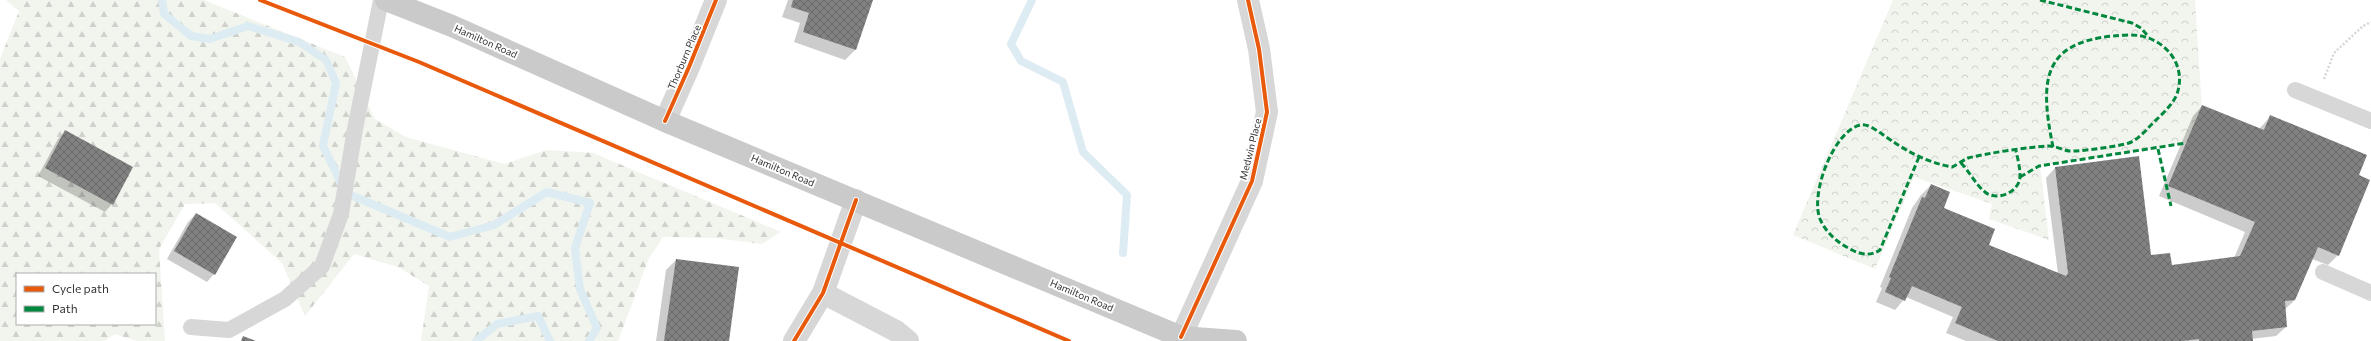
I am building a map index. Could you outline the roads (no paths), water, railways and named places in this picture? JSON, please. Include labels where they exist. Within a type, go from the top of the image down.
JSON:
[{"type":"main road","name":"Hamilton Road","points":[[386,0],[452,26],[665,121],[1184,339],[1236,341]]},
{"type":"street","name":"Thorburn Place","points":[[665,121],[690,67],[716,0]]},
{"type":"street","name":"Medwin Place","points":[[1184,339],[1252,181],[1267,112],[1259,49],[1248,0]]},
{"type":"street","points":[[794,341],[824,293],[856,200]]},
{"type":"street","points":[[824,293],[896,331],[908,341]]},
{"type":"lane","points":[[191,327],[228,330],[285,299],[322,266],[341,214],[355,129],[381,0]]},
{"type":"lane","points":[[2295,90],[2371,121]]},
{"type":"lane","points":[[2322,272],[2371,293]]},
{"type":"waterway","points":[[162,0],[164,14],[191,36],[210,39],[248,26],[299,42],[326,60],[336,83],[323,146],[346,193],[450,237],[494,225],[547,192],[590,203],[575,248],[580,289],[597,328],[589,341]]},
{"type":"waterway","points":[[1032,0],[1011,44],[1021,61],[1063,82],[1083,152],[1127,195],[1123,253]]},
{"type":"waterway","points":[[476,341],[497,324],[538,316],[550,341]]}]
